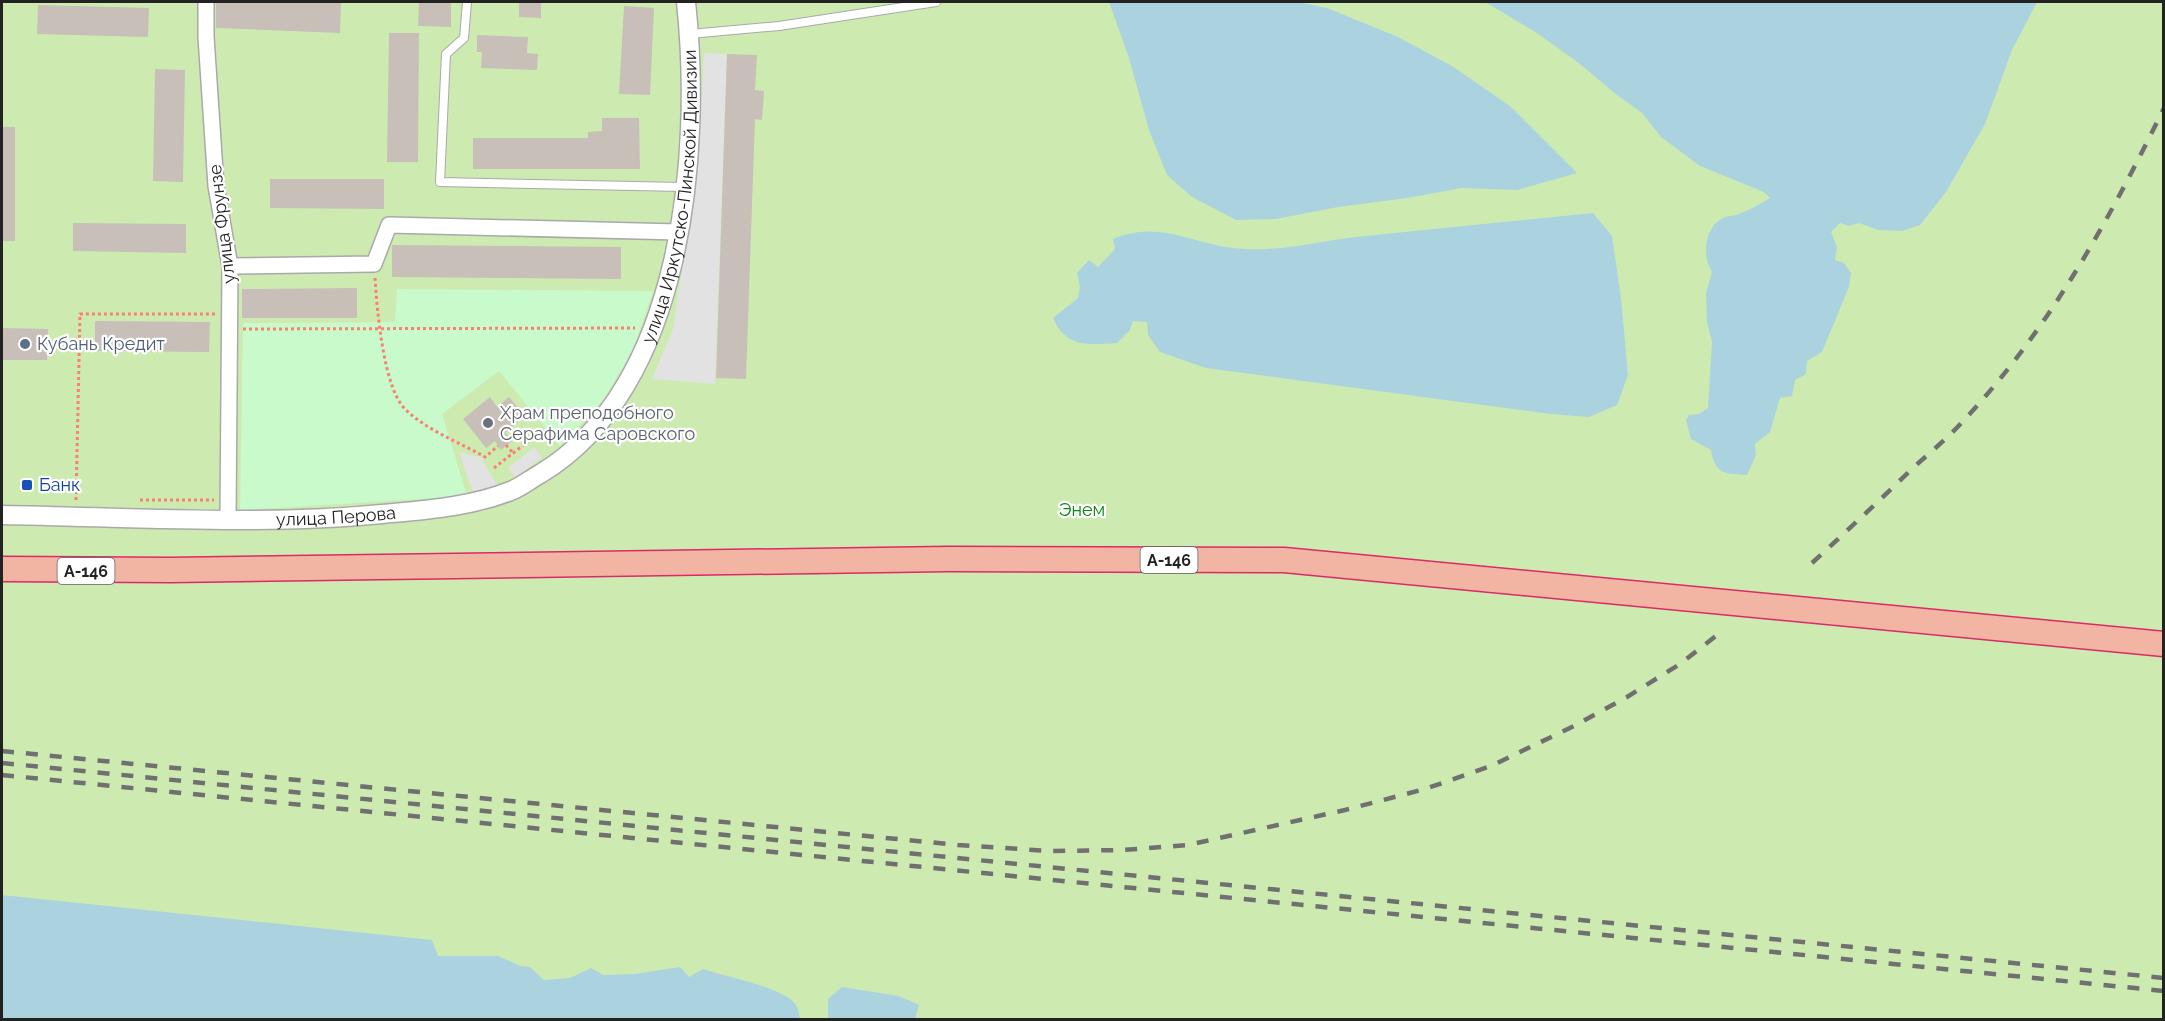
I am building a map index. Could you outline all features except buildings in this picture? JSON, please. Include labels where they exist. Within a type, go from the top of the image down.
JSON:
[{"type":"highway","name":"А-146","points":[[2,569],[171,570],[948,559],[1284,560],[2163,644]]},
{"type":"street","name":"улица Фрунзе","points":[[206,2],[206,37],[216,186],[230,266],[228,519]]},
{"type":"street","name":"улица Иркутско-Пинской Дивизии","points":[[626,386],[654,327],[679,232],[686,187],[692,82],[686,2]]},
{"type":"street","points":[[230,266],[374,264],[389,225],[679,232]]},
{"type":"street","name":"улица Перова","points":[[2,515],[330,519],[424,511],[471,504],[514,489],[562,461],[599,425],[626,386]]},
{"type":"lane","points":[[467,2],[464,38],[446,54],[440,182],[686,187]]},
{"type":"lane","points":[[690,34],[779,26],[936,2]]},
{"type":"path","points":[[374,264],[380,328],[390,377],[404,408],[434,430],[485,456],[498,446]]},
{"type":"path","points":[[76,500],[80,314],[380,328],[654,327]]},
{"type":"path","points":[[494,468],[531,439]]},
{"type":"path","points":[[506,445],[513,453]]},
{"type":"green space","name":"Энем","points":[[2,2],[2163,2],[2163,1019],[2,1019]]},
{"type":"green space","points":[[397,289],[653,291],[633,350],[604,399],[560,446],[499,371],[442,414],[467,496],[240,510],[243,323],[395,322]]},
{"type":"shaded area","points":[[704,53],[727,54],[715,384],[652,379],[673,329],[698,166]]},
{"type":"shaded area","points":[[534,447],[542,457],[516,478],[508,468]]},
{"type":"shaded area","points":[[459,452],[481,457],[499,489],[474,496]]},
{"type":"water","points":[[1109,2],[1298,2],[1327,8],[1398,37],[1452,66],[1510,106],[1577,173],[1517,190],[1462,188],[1276,219],[1236,220],[1192,197],[1167,175],[1149,130],[1129,58]]},
{"type":"water","points":[[1485,2],[2037,2],[2012,50],[1985,124],[1946,192],[1920,225],[1902,231],[1878,230],[1859,223],[1849,226],[1840,223],[1831,232],[1837,247],[1835,260],[1844,263],[1851,273],[1849,287],[1822,352],[1807,361],[1806,374],[1795,380],[1792,396],[1780,398],[1770,432],[1755,444],[1756,455],[1747,475],[1727,473],[1718,468],[1711,450],[1691,439],[1686,420],[1689,415],[1699,414],[1708,408],[1712,342],[1707,322],[1706,293],[1712,272],[1706,251],[1709,235],[1712,228],[1723,218],[1745,212],[1770,198],[1764,192],[1700,166],[1661,137],[1642,113],[1580,64],[1537,33]]},
{"type":"water","points":[[1593,213],[1612,236],[1621,298],[1628,375],[1617,405],[1589,417],[1551,414],[1206,368],[1160,352],[1148,335],[1147,322],[1133,321],[1130,330],[1117,343],[1088,344],[1072,340],[1065,335],[1053,318],[1078,298],[1080,287],[1077,273],[1089,260],[1098,267],[1115,249],[1113,239],[1129,234],[1159,232],[1233,248],[1264,249],[1356,237]]},
{"type":"water","points":[[2,895],[432,940],[438,956],[498,956],[520,966],[530,967],[544,980],[570,978],[591,968],[603,975],[635,974],[680,967],[689,977],[703,969],[780,993],[796,1005],[800,1019],[2,1019]]},
{"type":"water","points":[[842,987],[899,996],[919,1005],[915,1019],[828,1019],[828,999]]},
{"type":"railway","points":[[1812,563],[1965,419],[2024,348],[2051,310],[2099,232],[2164,108]]},
{"type":"railway","points":[[2,751],[958,845],[1050,851],[1123,850],[1188,845],[1345,810],[1425,789],[1491,766],[1576,725],[1627,697],[1680,664],[1721,632]]},
{"type":"railway","points":[[2,763],[2164,978]]},
{"type":"railway","points":[[2,775],[2164,991]]},
{"type":"place","name":"Кубань Кредит","points":[[25,344]]},
{"type":"place","name":"Храм преподобного Серафима Саровского","points":[[488,423]]},
{"type":"place","name":"Банк","points":[[27,485]]}]
